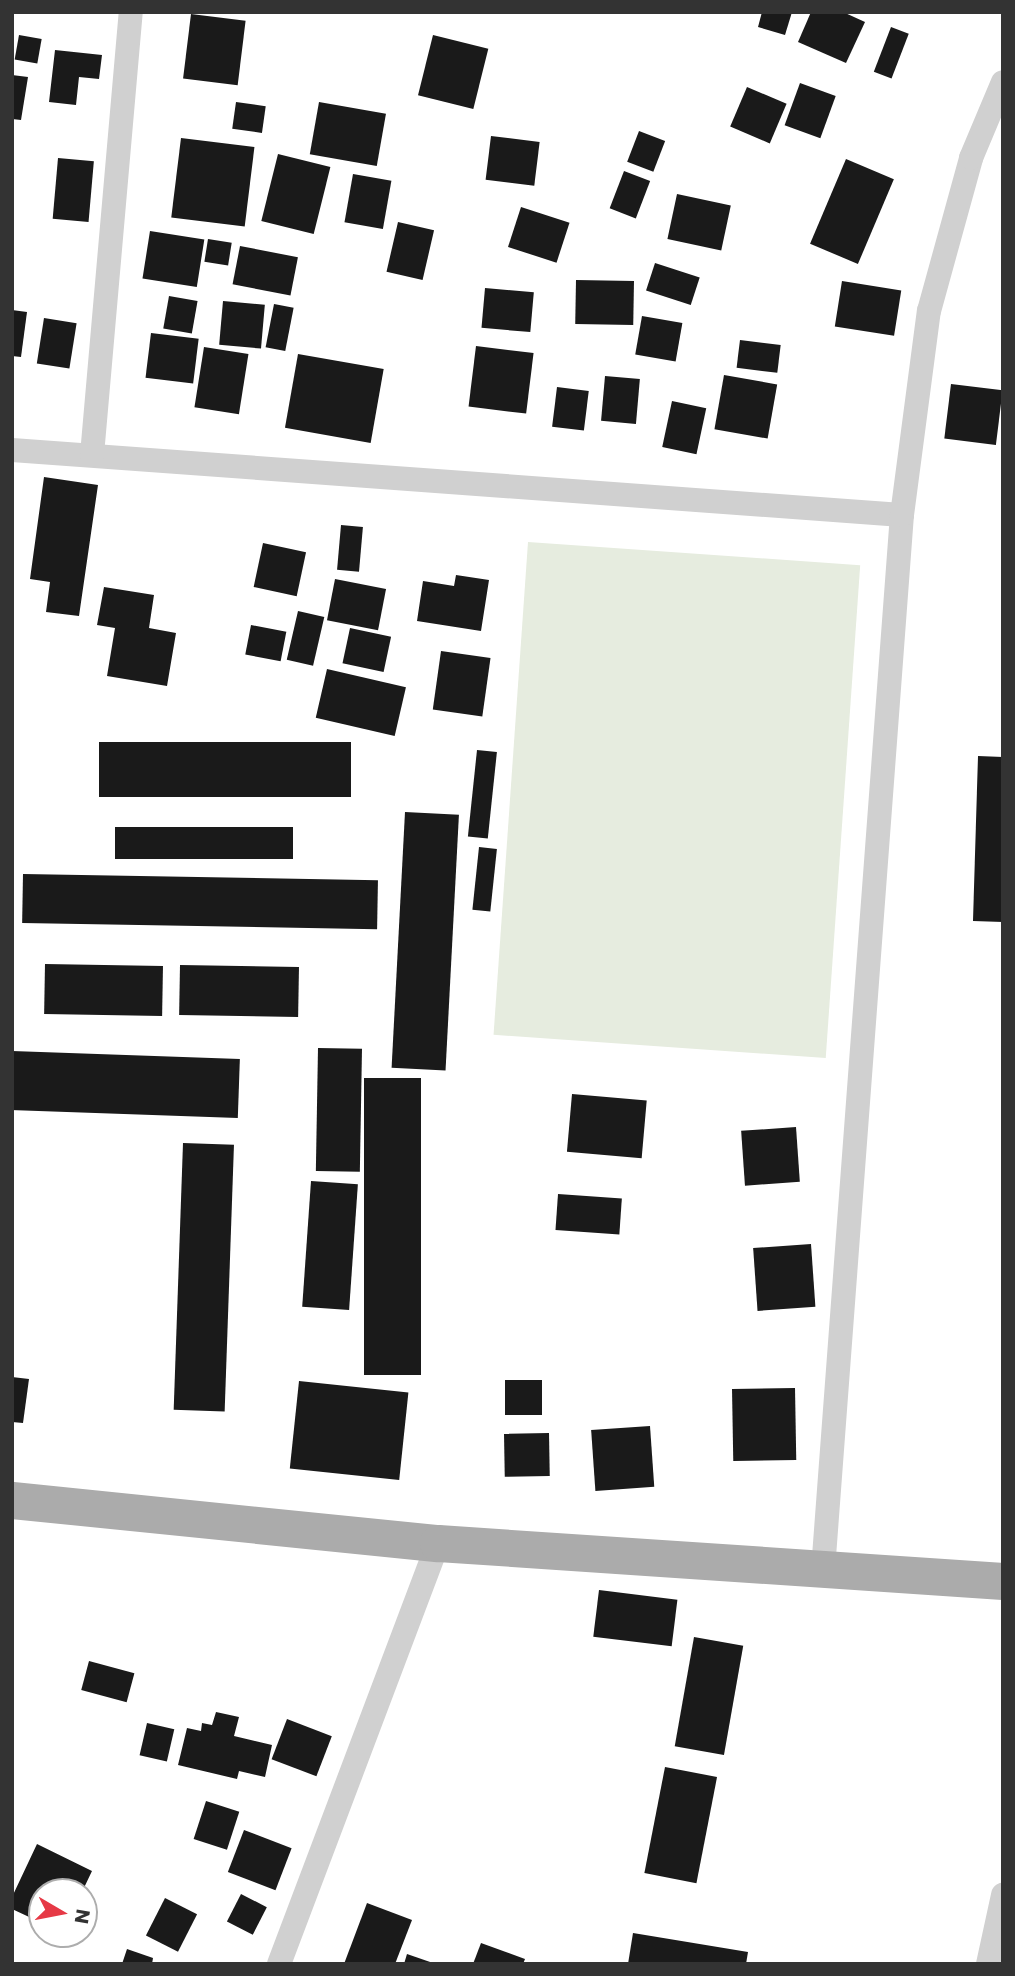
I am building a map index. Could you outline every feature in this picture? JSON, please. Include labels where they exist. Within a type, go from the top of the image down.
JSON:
[{"type":"main road","points":[[12,1500],[438,1543],[1003,1581]]},
{"type":"street","points":[[92,455],[131,12]]},
{"type":"street","points":[[823,1570],[902,515],[929,311],[971,158],[1003,82]]},
{"type":"street","points":[[12,450],[902,515]]},
{"type":"street","points":[[279,1964],[438,1543]]},
{"type":"street","points":[[988,1964],[1003,1895]]},
{"type":"shaded area","points":[[528,542],[860,565],[826,1058],[494,1035]]},
{"type":"building","points":[[762,12],[792,12],[785,35],[758,27]]},
{"type":"building","points":[[811,12],[843,12],[865,22],[846,63],[798,42]]},
{"type":"building","points":[[191,14],[246,21],[238,85],[183,79]]},
{"type":"building","points":[[891,27],[909,34],[892,79],[874,72]]},
{"type":"building","points":[[19,35],[42,39],[37,64],[15,60]]},
{"type":"building","points":[[433,35],[488,49],[473,109],[418,95]]},
{"type":"building","points":[[55,50],[102,55],[99,79],[79,77],[76,105],[49,102]]},
{"type":"building","points":[[12,75],[28,77],[21,120],[12,119]]},
{"type":"building","points":[[800,83],[836,96],[820,138],[785,125]]},
{"type":"building","points":[[747,87],[787,104],[770,143],[730,127]]},
{"type":"building","points":[[236,102],[266,106],[262,133],[232,129]]},
{"type":"building","points":[[319,102],[386,114],[377,166],[310,154]]},
{"type":"building","points":[[639,131],[665,141],[653,172],[627,162]]},
{"type":"building","points":[[491,136],[540,142],[534,186],[486,180]]},
{"type":"building","points":[[181,138],[254,147],[245,226],[171,217]]},
{"type":"building","points":[[278,154],[330,167],[314,234],[261,221]]},
{"type":"building","points":[[58,158],[94,161],[89,222],[53,219]]},
{"type":"building","points":[[846,159],[894,179],[858,264],[810,244]]},
{"type":"building","points":[[624,171],[650,181],[636,218],[610,208]]},
{"type":"building","points":[[353,174],[391,181],[383,229],[344,222]]},
{"type":"building","points":[[677,194],[731,205],[721,250],[667,239]]},
{"type":"building","points":[[521,207],[570,223],[557,263],[508,247]]},
{"type":"building","points":[[398,222],[434,230],[423,280],[387,272]]},
{"type":"building","points":[[150,231],[204,240],[197,287],[142,278]]},
{"type":"building","points":[[208,239],[232,243],[228,265],[204,262]]},
{"type":"building","points":[[240,246],[298,257],[290,296],[233,284]]},
{"type":"building","points":[[655,263],[700,278],[691,305],[646,291]]},
{"type":"building","points":[[576,280],[634,281],[633,325],[575,324]]},
{"type":"building","points":[[842,281],[901,290],[894,336],[835,326]]},
{"type":"building","points":[[485,288],[534,292],[530,332],[482,328]]},
{"type":"building","points":[[169,296],[198,301],[192,334],[163,328]]},
{"type":"building","points":[[223,301],[265,305],[261,348],[219,345]]},
{"type":"building","points":[[274,304],[294,308],[285,351],[266,347]]},
{"type":"building","points":[[12,310],[27,312],[21,357],[12,356]]},
{"type":"building","points":[[642,316],[682,323],[676,362],[635,354]]},
{"type":"building","points":[[44,318],[77,323],[69,369],[37,363]]},
{"type":"building","points":[[151,333],[199,339],[193,384],[146,378]]},
{"type":"building","points":[[740,340],[781,345],[777,373],[737,368]]},
{"type":"building","points":[[476,346],[534,353],[526,414],[469,407]]},
{"type":"building","points":[[204,347],[248,354],[239,414],[194,407]]},
{"type":"building","points":[[298,354],[384,369],[371,443],[285,428]]},
{"type":"building","points":[[724,375],[777,384],[768,439],[714,429]]},
{"type":"building","points":[[605,376],[640,379],[636,424],[601,421]]},
{"type":"building","points":[[951,384],[1003,390],[996,445],[944,439]]},
{"type":"building","points":[[557,387],[589,391],[584,431],[552,427]]},
{"type":"building","points":[[672,401],[706,408],[696,454],[662,447]]},
{"type":"building","points":[[44,477],[98,485],[79,616],[46,612],[50,582],[30,579]]},
{"type":"building","points":[[341,525],[363,527],[359,572],[337,570]]},
{"type":"building","points":[[263,543],[306,552],[297,596],[254,587]]},
{"type":"building","points":[[456,575],[489,580],[481,631],[417,621],[423,581],[454,586]]},
{"type":"building","points":[[335,579],[386,589],[378,630],[327,620]]},
{"type":"building","points":[[104,587],[154,595],[149,628],[176,633],[167,686],[107,676],[115,628],[97,625]]},
{"type":"building","points":[[298,611],[324,617],[313,666],[287,660]]},
{"type":"building","points":[[251,625],[286,632],[281,661],[245,654]]},
{"type":"building","points":[[350,628],[391,637],[384,672],[343,663]]},
{"type":"building","points":[[441,651],[491,658],[482,716],[433,709]]},
{"type":"building","points":[[327,669],[406,687],[395,736],[316,718]]},
{"type":"building","points":[[99,742],[351,742],[351,797],[99,797]]},
{"type":"building","points":[[477,750],[497,752],[488,839],[468,837]]},
{"type":"building","points":[[978,756],[1003,757],[1003,922],[973,921]]},
{"type":"building","points":[[405,812],[459,815],[446,1070],[392,1068]]},
{"type":"building","points":[[115,827],[293,827],[293,859],[115,859]]},
{"type":"building","points":[[479,847],[497,849],[490,912],[472,910]]},
{"type":"building","points":[[23,874],[378,880],[377,929],[22,923]]},
{"type":"building","points":[[45,964],[163,966],[162,1016],[44,1014]]},
{"type":"building","points":[[180,965],[299,967],[298,1017],[179,1015]]},
{"type":"building","points":[[318,1048],[362,1049],[360,1172],[316,1171]]},
{"type":"building","points":[[12,1051],[240,1059],[238,1118],[12,1110]]},
{"type":"building","points":[[364,1078],[421,1078],[421,1375],[364,1375]]},
{"type":"building","points":[[572,1094],[647,1101],[642,1158],[567,1152]]},
{"type":"building","points":[[796,1127],[800,1182],[745,1186],[741,1131]]},
{"type":"building","points":[[183,1143],[234,1145],[225,1412],[174,1410]]},
{"type":"building","points":[[311,1181],[358,1184],[349,1310],[302,1307]]},
{"type":"building","points":[[558,1194],[622,1198],[619,1234],[555,1230]]},
{"type":"building","points":[[811,1244],[815,1307],[758,1311],[753,1248]]},
{"type":"building","points":[[12,1377],[29,1379],[23,1423],[12,1422]]},
{"type":"building","points":[[505,1380],[542,1380],[542,1415],[505,1415]]},
{"type":"building","points":[[299,1381],[408,1392],[399,1480],[290,1469]]},
{"type":"building","points":[[795,1388],[796,1460],[733,1461],[732,1389]]},
{"type":"building","points":[[650,1426],[654,1487],[595,1491],[591,1430]]},
{"type":"building","points":[[549,1433],[550,1476],[505,1477],[504,1434]]},
{"type":"building","points":[[599,1590],[677,1600],[672,1646],[593,1637]]},
{"type":"building","points":[[694,1637],[743,1646],[724,1755],[675,1746]]},
{"type":"building","points":[[89,1661],[134,1673],[127,1702],[81,1690]]},
{"type":"building","points":[[216,1712],[239,1717],[234,1736],[272,1745],[265,1777],[239,1771],[237,1779],[178,1765],[187,1728],[201,1731],[202,1723],[212,1725]]},
{"type":"building","points":[[287,1719],[332,1736],[316,1776],[272,1759]]},
{"type":"building","points":[[147,1723],[174,1729],[167,1761],[140,1755]]},
{"type":"building","points":[[665,1767],[717,1777],[696,1883],[644,1873]]},
{"type":"building","points":[[206,1801],[239,1812],[227,1850],[194,1839]]},
{"type":"building","points":[[244,1830],[292,1848],[275,1890],[228,1872]]},
{"type":"building","points":[[37,1844],[92,1871],[89,1878],[28,1878],[28,1916],[12,1909],[12,1897]]},
{"type":"building","points":[[241,1894],[267,1907],[253,1935],[227,1922]]},
{"type":"building","points":[[165,1898],[197,1914],[178,1952],[146,1935]]},
{"type":"building","points":[[367,1903],[412,1920],[395,1964],[344,1964]]},
{"type":"building","points":[[633,1933],[748,1952],[746,1964],[628,1964]]},
{"type":"building","points":[[481,1943],[525,1959],[523,1964],[473,1964]]},
{"type":"building","points":[[127,1949],[153,1958],[152,1964],[122,1964]]},
{"type":"building","points":[[407,1954],[433,1963],[433,1964],[404,1964]]}]
